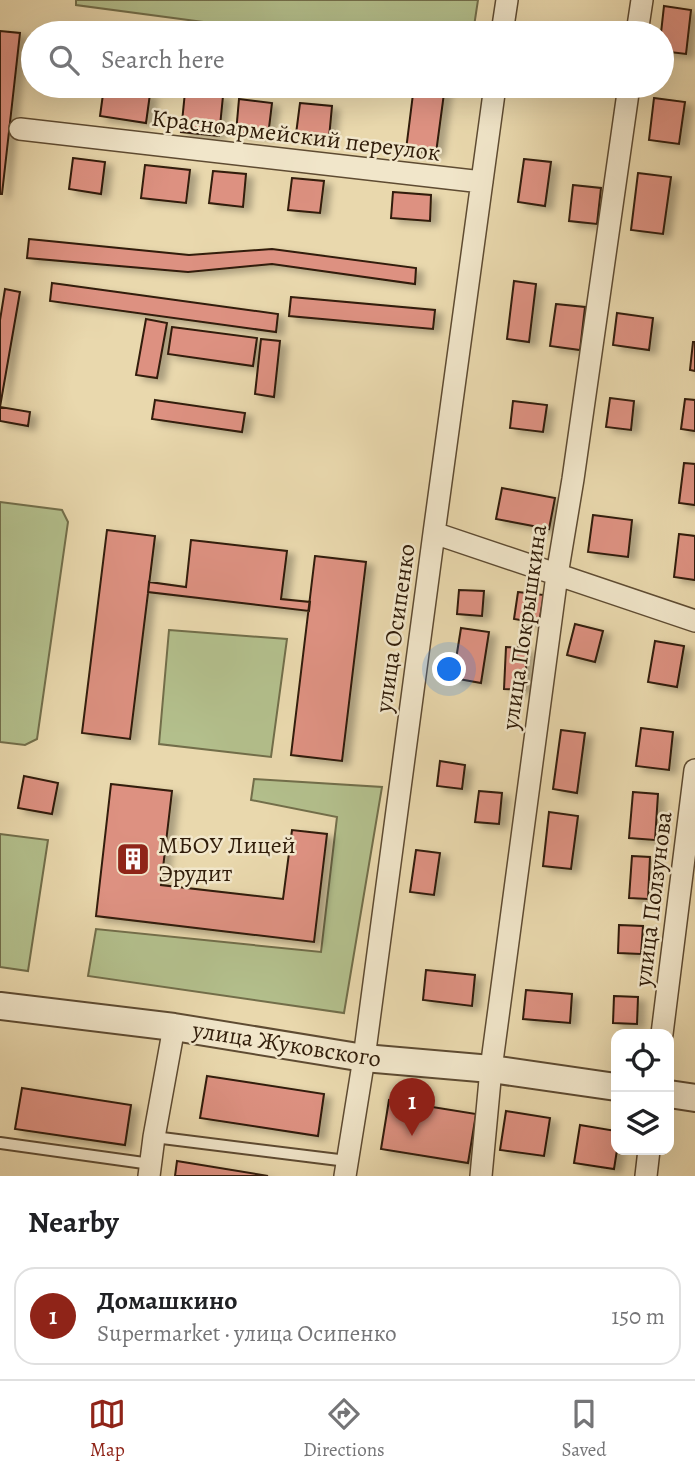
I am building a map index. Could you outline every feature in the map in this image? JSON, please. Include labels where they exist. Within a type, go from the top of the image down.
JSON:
[{"type":"street","points":[[504,21],[507,0]]},
{"type":"street","points":[[639,21],[642,0]]},
{"type":"street","name":"улица Осипенко","points":[[346,1169],[364,1058],[493,98]]},
{"type":"street","name":"улица Покрышкина","points":[[481,1176],[491,1069],[557,575],[627,98]]},
{"type":"street","name":"Красноармейский переулок","points":[[20,129],[482,182]]},
{"type":"street","points":[[433,533],[695,621]]},
{"type":"street","name":"улица Ползунова","points":[[663,1029],[695,770]]},
{"type":"street","name":"улица Жуковского","points":[[0,1006],[174,1027],[364,1058],[491,1069],[611,1086]]},
{"type":"street","points":[[150,1170],[174,1027]]},
{"type":"street","points":[[674,1095],[695,1098]]},
{"type":"street","points":[[646,1176],[648,1155]]},
{"type":"lane","points":[[154,1137],[346,1169]]},
{"type":"lane","points":[[0,1143],[150,1170]]},
{"type":"green space","points":[[76,0],[478,0],[475,21],[197,21],[76,5]]},
{"type":"green space","points":[[0,502],[62,510],[68,522],[37,739],[25,745],[0,742]]},
{"type":"green space","points":[[169,630],[287,639],[271,757],[159,744]]},
{"type":"green space","points":[[254,779],[382,787],[344,1013],[88,976],[96,929],[321,952],[337,817],[251,800]]},
{"type":"green space","points":[[0,834],[48,840],[28,971],[0,967]]},
{"type":"building","points":[[664,6],[691,10],[686,54],[674,52],[674,21],[662,21]]},
{"type":"building","points":[[0,31],[20,33],[2,194],[0,194]]},
{"type":"building","points":[[102,98],[149,98],[146,123],[100,116]]},
{"type":"building","points":[[184,98],[223,98],[219,136],[181,132]]},
{"type":"building","points":[[412,98],[443,98],[436,153],[406,150]]},
{"type":"building","points":[[654,98],[685,102],[679,144],[649,140]]},
{"type":"building","points":[[239,99],[272,103],[268,136],[236,133]]},
{"type":"building","points":[[300,103],[332,106],[329,138],[296,134]]},
{"type":"building","points":[[73,158],[105,162],[101,194],[69,189]]},
{"type":"building","points":[[524,159],[551,162],[545,206],[518,202]]},
{"type":"building","points":[[145,165],[190,170],[186,203],[141,198]]},
{"type":"building","points":[[213,171],[246,174],[243,207],[209,203]]},
{"type":"building","points":[[638,173],[671,177],[663,234],[631,230]]},
{"type":"building","points":[[292,178],[324,181],[320,213],[288,210]]},
{"type":"building","points":[[573,185],[601,188],[597,224],[569,221]]},
{"type":"building","points":[[393,192],[431,195],[430,221],[391,218]]},
{"type":"building","points":[[29,239],[189,255],[272,249],[416,268],[415,284],[272,264],[188,272],[27,258]]},
{"type":"building","points":[[514,281],[536,284],[529,342],[507,339]]},
{"type":"building","points":[[52,283],[278,314],[276,332],[50,301]]},
{"type":"building","points":[[5,289],[20,292],[0,407],[0,320]]},
{"type":"building","points":[[291,297],[435,310],[433,329],[289,316]]},
{"type":"building","points":[[556,304],[585,307],[580,350],[550,346]]},
{"type":"building","points":[[617,313],[653,318],[649,350],[613,345]]},
{"type":"building","points":[[146,319],[167,323],[157,378],[136,375]]},
{"type":"building","points":[[172,327],[257,338],[253,366],[168,354]]},
{"type":"building","points":[[261,339],[280,341],[274,397],[255,394]]},
{"type":"building","points":[[695,342],[695,371],[690,370]]},
{"type":"building","points":[[610,398],[634,401],[631,430],[606,427]]},
{"type":"building","points":[[685,399],[695,400],[695,431],[681,429]]},
{"type":"building","points":[[155,400],[245,413],[242,432],[152,419]]},
{"type":"building","points":[[513,401],[547,405],[543,432],[510,428]]},
{"type":"building","points":[[0,407],[30,412],[28,426],[0,421]]},
{"type":"building","points":[[684,463],[695,464],[695,505],[679,503]]},
{"type":"building","points":[[502,488],[555,498],[549,529],[496,519]]},
{"type":"building","points":[[593,515],[632,520],[628,557],[588,552]]},
{"type":"building","points":[[107,530],[155,536],[130,739],[82,733]]},
{"type":"building","points":[[679,534],[695,536],[695,580],[674,577]]},
{"type":"building","points":[[191,540],[287,551],[281,599],[310,602],[309,611],[148,592],[149,582],[186,587]]},
{"type":"building","points":[[315,556],[366,562],[342,761],[291,755]]},
{"type":"building","points":[[459,590],[484,591],[482,616],[457,614]]},
{"type":"building","points":[[518,592],[544,595],[539,623],[514,619]]},
{"type":"building","points":[[575,624],[603,631],[595,662],[567,655]]},
{"type":"building","points":[[461,628],[489,632],[481,683],[453,678]]},
{"type":"building","points":[[655,641],[684,646],[677,687],[648,682]]},
{"type":"building","points":[[506,647],[527,648],[525,690],[504,689]]},
{"type":"building","points":[[641,728],[673,732],[669,770],[636,766]]},
{"type":"building","points":[[561,730],[585,733],[577,793],[553,789]]},
{"type":"building","points":[[440,761],[465,765],[462,789],[437,786]]},
{"type":"building","points":[[24,776],[58,783],[52,814],[18,808]]},
{"type":"building","name":"МБОУ Лицей Эрудит","points":[[111,784],[172,791],[161,885],[283,899],[292,830],[327,834],[314,942],[96,916]]},
{"type":"building","points":[[479,791],[502,793],[499,824],[475,822]]},
{"type":"building","points":[[633,792],[658,794],[655,840],[629,838]]},
{"type":"building","points":[[549,812],[578,816],[571,869],[543,866]]},
{"type":"building","points":[[416,850],[440,853],[434,895],[410,892]]},
{"type":"building","points":[[632,856],[650,857],[648,899],[629,898]]},
{"type":"building","points":[[619,925],[643,926],[641,954],[618,953]]},
{"type":"building","points":[[426,970],[475,975],[472,1006],[423,1000]]},
{"type":"building","points":[[526,990],[572,994],[570,1023],[523,1019]]},
{"type":"building","points":[[614,996],[638,997],[637,1024],[613,1023]]},
{"type":"building","points":[[207,1076],[324,1094],[318,1136],[200,1118]]},
{"type":"building","points":[[22,1088],[131,1105],[125,1145],[15,1129]]},
{"type":"building","points":[[389,1100],[476,1114],[468,1163],[381,1149]]},
{"type":"building","points":[[506,1111],[550,1118],[544,1156],[500,1150]]},
{"type":"building","points":[[580,1125],[611,1130],[611,1155],[616,1155],[614,1169],[574,1163]]},
{"type":"building","points":[[177,1161],[268,1176],[175,1176]]},
{"type":"place","name":"МБОУ Лицей Эрудит","points":[[133,859]]},
{"type":"place","name":"Домашкино","points":[[412,1136]]}]
